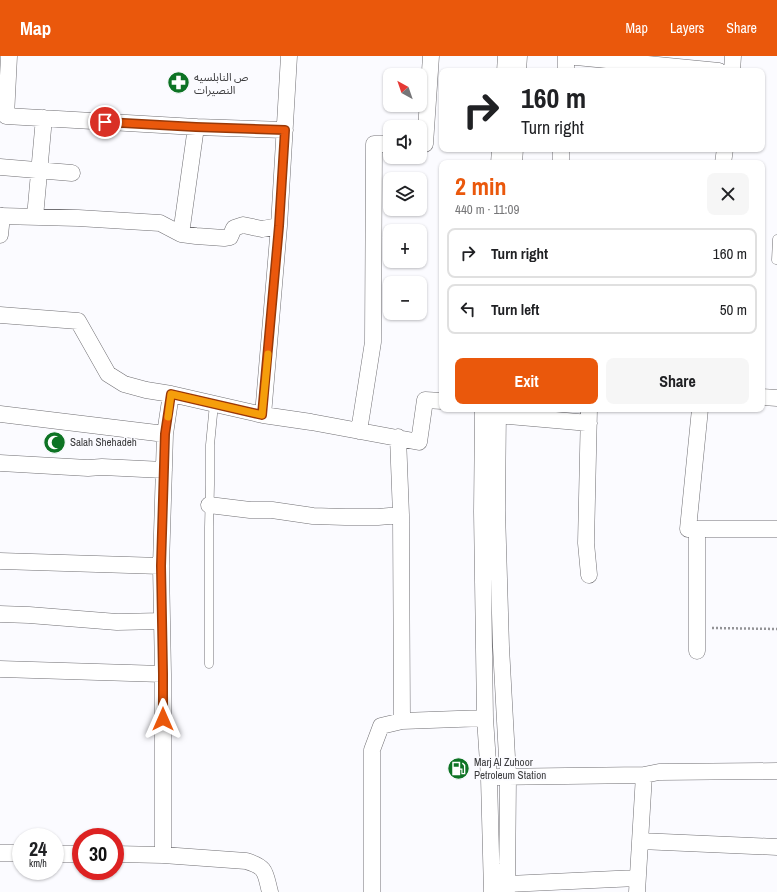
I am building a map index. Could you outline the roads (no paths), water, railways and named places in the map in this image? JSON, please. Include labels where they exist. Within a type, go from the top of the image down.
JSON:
[{"type":"street","points":[[9,56],[6,116],[196,127],[285,130]]},
{"type":"street","points":[[262,415],[279,226],[289,56]]},
{"type":"street","points":[[426,120],[431,56]]},
{"type":"street","points":[[505,68],[506,56]]},
{"type":"street","points":[[518,68],[519,56]]},
{"type":"street","points":[[566,68],[566,56],[688,68]]},
{"type":"street","points":[[732,68],[733,56]]},
{"type":"street","points":[[35,217],[44,118]]},
{"type":"street","points":[[181,234],[196,127]]},
{"type":"street","points":[[359,431],[373,342],[374,144],[383,144]]},
{"type":"street","points":[[0,167],[72,173]]},
{"type":"street","points":[[0,235],[1,216],[78,218],[160,223],[181,234],[224,238],[230,237],[234,228],[243,225],[262,229],[279,226]]},
{"type":"street","points":[[0,315],[78,321],[108,374],[124,384],[262,415],[311,422],[419,442],[424,400],[439,401]]},
{"type":"street","points":[[163,855],[163,674],[161,566],[165,434],[171,394]]},
{"type":"street","points":[[765,397],[777,398]]},
{"type":"street","points":[[488,412],[482,512],[485,718],[489,778],[492,892]]},
{"type":"street","points":[[488,412],[497,510],[500,617],[508,776],[507,888],[637,885],[644,775]]},
{"type":"street","points":[[508,412],[589,416],[586,543],[589,575]]},
{"type":"street","points":[[700,412],[688,529],[777,529]]},
{"type":"street","points":[[0,414],[165,434]]},
{"type":"street","points":[[398,437],[401,515],[402,720]]},
{"type":"street","points":[[0,463],[88,468],[102,467],[164,470]]},
{"type":"street","points":[[210,505],[250,510],[272,510],[313,516],[378,517],[401,515]]},
{"type":"street","points":[[697,528],[697,651]]},
{"type":"street","points":[[0,561],[161,566]]},
{"type":"street","points":[[0,614],[117,622],[162,621]]},
{"type":"street","points":[[0,669],[163,674]]},
{"type":"street","points":[[372,892],[372,750],[381,726],[402,720],[485,718]]},
{"type":"street","points":[[489,778],[508,776],[644,775],[658,772],[777,771]]},
{"type":"street","points":[[640,841],[777,847]]},
{"type":"street","points":[[0,853],[12,853]]},
{"type":"street","points":[[124,854],[163,855],[246,861],[258,864],[265,872],[270,892]]},
{"type":"lane","points":[[776,260],[777,239]]},
{"type":"lane","points":[[209,664],[210,445],[214,404]]},
{"type":"place","name":"ص النابلسيه النصيرات","points":[[179,83]]},
{"type":"place","name":"Salah Shehadeh","points":[[54,442]]},
{"type":"place","name":"Marj Al Zuhoor Petroleum Station","points":[[458,768]]}]
